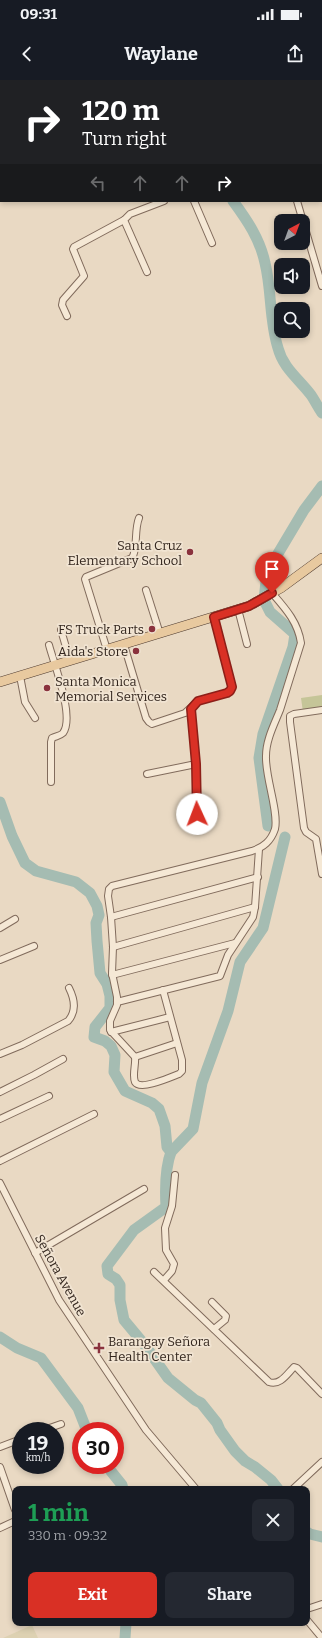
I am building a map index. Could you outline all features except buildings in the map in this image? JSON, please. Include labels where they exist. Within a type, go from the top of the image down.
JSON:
[{"type":"main road","points":[[0,682],[160,634],[255,603],[322,558]]},
{"type":"street","points":[[67,316],[62,305],[63,300],[84,276],[73,249],[74,247],[124,220],[130,214],[161,202]]},
{"type":"street","points":[[194,202],[212,243]]},
{"type":"street","points":[[297,202],[322,286]]},
{"type":"street","points":[[124,220],[147,272]]},
{"type":"street","points":[[107,650],[86,577],[132,558],[139,518]]},
{"type":"street","points":[[146,590],[160,634]]},
{"type":"street","points":[[136,1057],[110,1030],[110,1021],[115,1011],[117,1002],[116,989],[112,976],[113,947],[108,896],[109,889],[112,886],[263,848],[275,828],[265,758],[267,745],[282,703],[300,643],[299,634],[291,616],[270,594]]},
{"type":"street","points":[[238,609],[247,644]]},
{"type":"street","points":[[124,645],[146,718],[149,722],[152,724],[181,715],[191,709],[198,701],[227,693],[232,687],[214,617]]},
{"type":"street","points":[[61,630],[70,661]]},
{"type":"street","points":[[49,645],[65,701],[66,716],[64,732],[61,735],[52,738],[51,742],[51,782]]},
{"type":"street","points":[[20,676],[25,702],[34,718]]},
{"type":"street","points":[[191,709],[196,764],[197,814]]},
{"type":"street","points":[[322,710],[294,714],[290,716],[304,828],[306,832],[316,838],[322,874]]},
{"type":"street","points":[[147,774],[196,764]]},
{"type":"street","points":[[117,1002],[220,976],[228,954],[253,917],[258,877],[259,849]]},
{"type":"street","points":[[111,917],[258,877]]},
{"type":"street","points":[[113,947],[255,907]]},
{"type":"street","points":[[0,928],[15,919]]},
{"type":"street","points":[[112,976],[235,943]]},
{"type":"street","points":[[0,960],[34,946]]},
{"type":"street","points":[[0,1054],[22,1045],[68,1021],[72,1016],[74,1002],[69,988]]},
{"type":"street","points":[[136,1057],[134,1077],[138,1085],[146,1085],[179,1074],[182,1071],[182,1060],[163,990]]},
{"type":"street","points":[[111,1032],[170,1017]]},
{"type":"street","points":[[136,1057],[178,1043]]},
{"type":"street","points":[[0,1092],[63,1058]]},
{"type":"street","points":[[0,1119],[49,1096]]},
{"type":"street","points":[[0,1161],[94,1114]]},
{"type":"street","points":[[164,1280],[172,1270],[174,1264],[166,1250],[165,1228],[172,1206],[176,1175]]},
{"type":"street","name":"Señora Avenue","points":[[0,1183],[59,1300],[146,1430],[193,1486]]},
{"type":"street","points":[[35,1253],[144,1189]]},
{"type":"street","points":[[154,1272],[269,1382],[274,1384],[278,1383],[294,1367],[297,1368],[322,1394]]},
{"type":"street","points":[[212,1302],[226,1316],[225,1320],[214,1329]]},
{"type":"street","points":[[0,1447],[12,1442]]},
{"type":"street","points":[[296,1486],[322,1462]]},
{"type":"street","points":[[0,1467],[12,1501]]},
{"type":"street","points":[[0,1528],[12,1522]]},
{"type":"street","points":[[310,1608],[322,1604]]},
{"type":"street","points":[[310,1624],[322,1638]]},
{"type":"shaded area","points":[[32,1626],[38,1638],[3,1638]]},
{"type":"green space","points":[[322,695],[322,709],[303,712],[301,698]]},
{"type":"waterway","points":[[234,202],[252,230],[263,254],[269,284],[273,327],[280,355],[287,367],[311,395],[322,413]]},
{"type":"waterway","points":[[268,826],[259,758],[263,734],[293,647],[295,634],[270,612],[264,600],[267,572],[304,510],[322,486]]},
{"type":"waterway","points":[[0,802],[12,836],[25,863],[36,871],[76,882],[90,893],[97,906],[99,915],[96,923],[100,973],[107,984],[110,996],[110,1008],[95,1027],[94,1037],[105,1041],[111,1046],[115,1055],[114,1072],[125,1091],[152,1103],[159,1109],[165,1126],[167,1147],[171,1152],[166,1179],[166,1207],[134,1230],[107,1266],[108,1274],[116,1279],[120,1285],[120,1300],[124,1320],[144,1344],[168,1378],[195,1400],[201,1403],[217,1423],[220,1430],[235,1451],[245,1461],[271,1480],[276,1486]]},
{"type":"waterway","points":[[171,1152],[193,1129],[202,1083],[228,1011],[240,962],[263,928],[285,837]]},
{"type":"waterway","points":[[0,1337],[17,1348],[41,1358],[78,1408],[83,1422]]},
{"type":"waterway","points":[[113,1474],[122,1486]]},
{"type":"waterway","points":[[310,1534],[322,1537]]},
{"type":"waterway","points":[[125,1638],[126,1626]]},
{"type":"place","name":"Santa Cruz Elementary School","points":[[190,552]]},
{"type":"place","name":"FS Truck Parts","points":[[152,629]]},
{"type":"place","name":"Aida's Store","points":[[136,651]]},
{"type":"place","name":"Santa Monica Memorial Services","points":[[47,688]]},
{"type":"place","name":"Barangay Señora Health Center","points":[[99,1348]]},
{"type":"route","points":[[197,814],[196,764],[191,709],[198,701],[227,693],[232,687],[214,617],[249,606],[272,593]]}]
